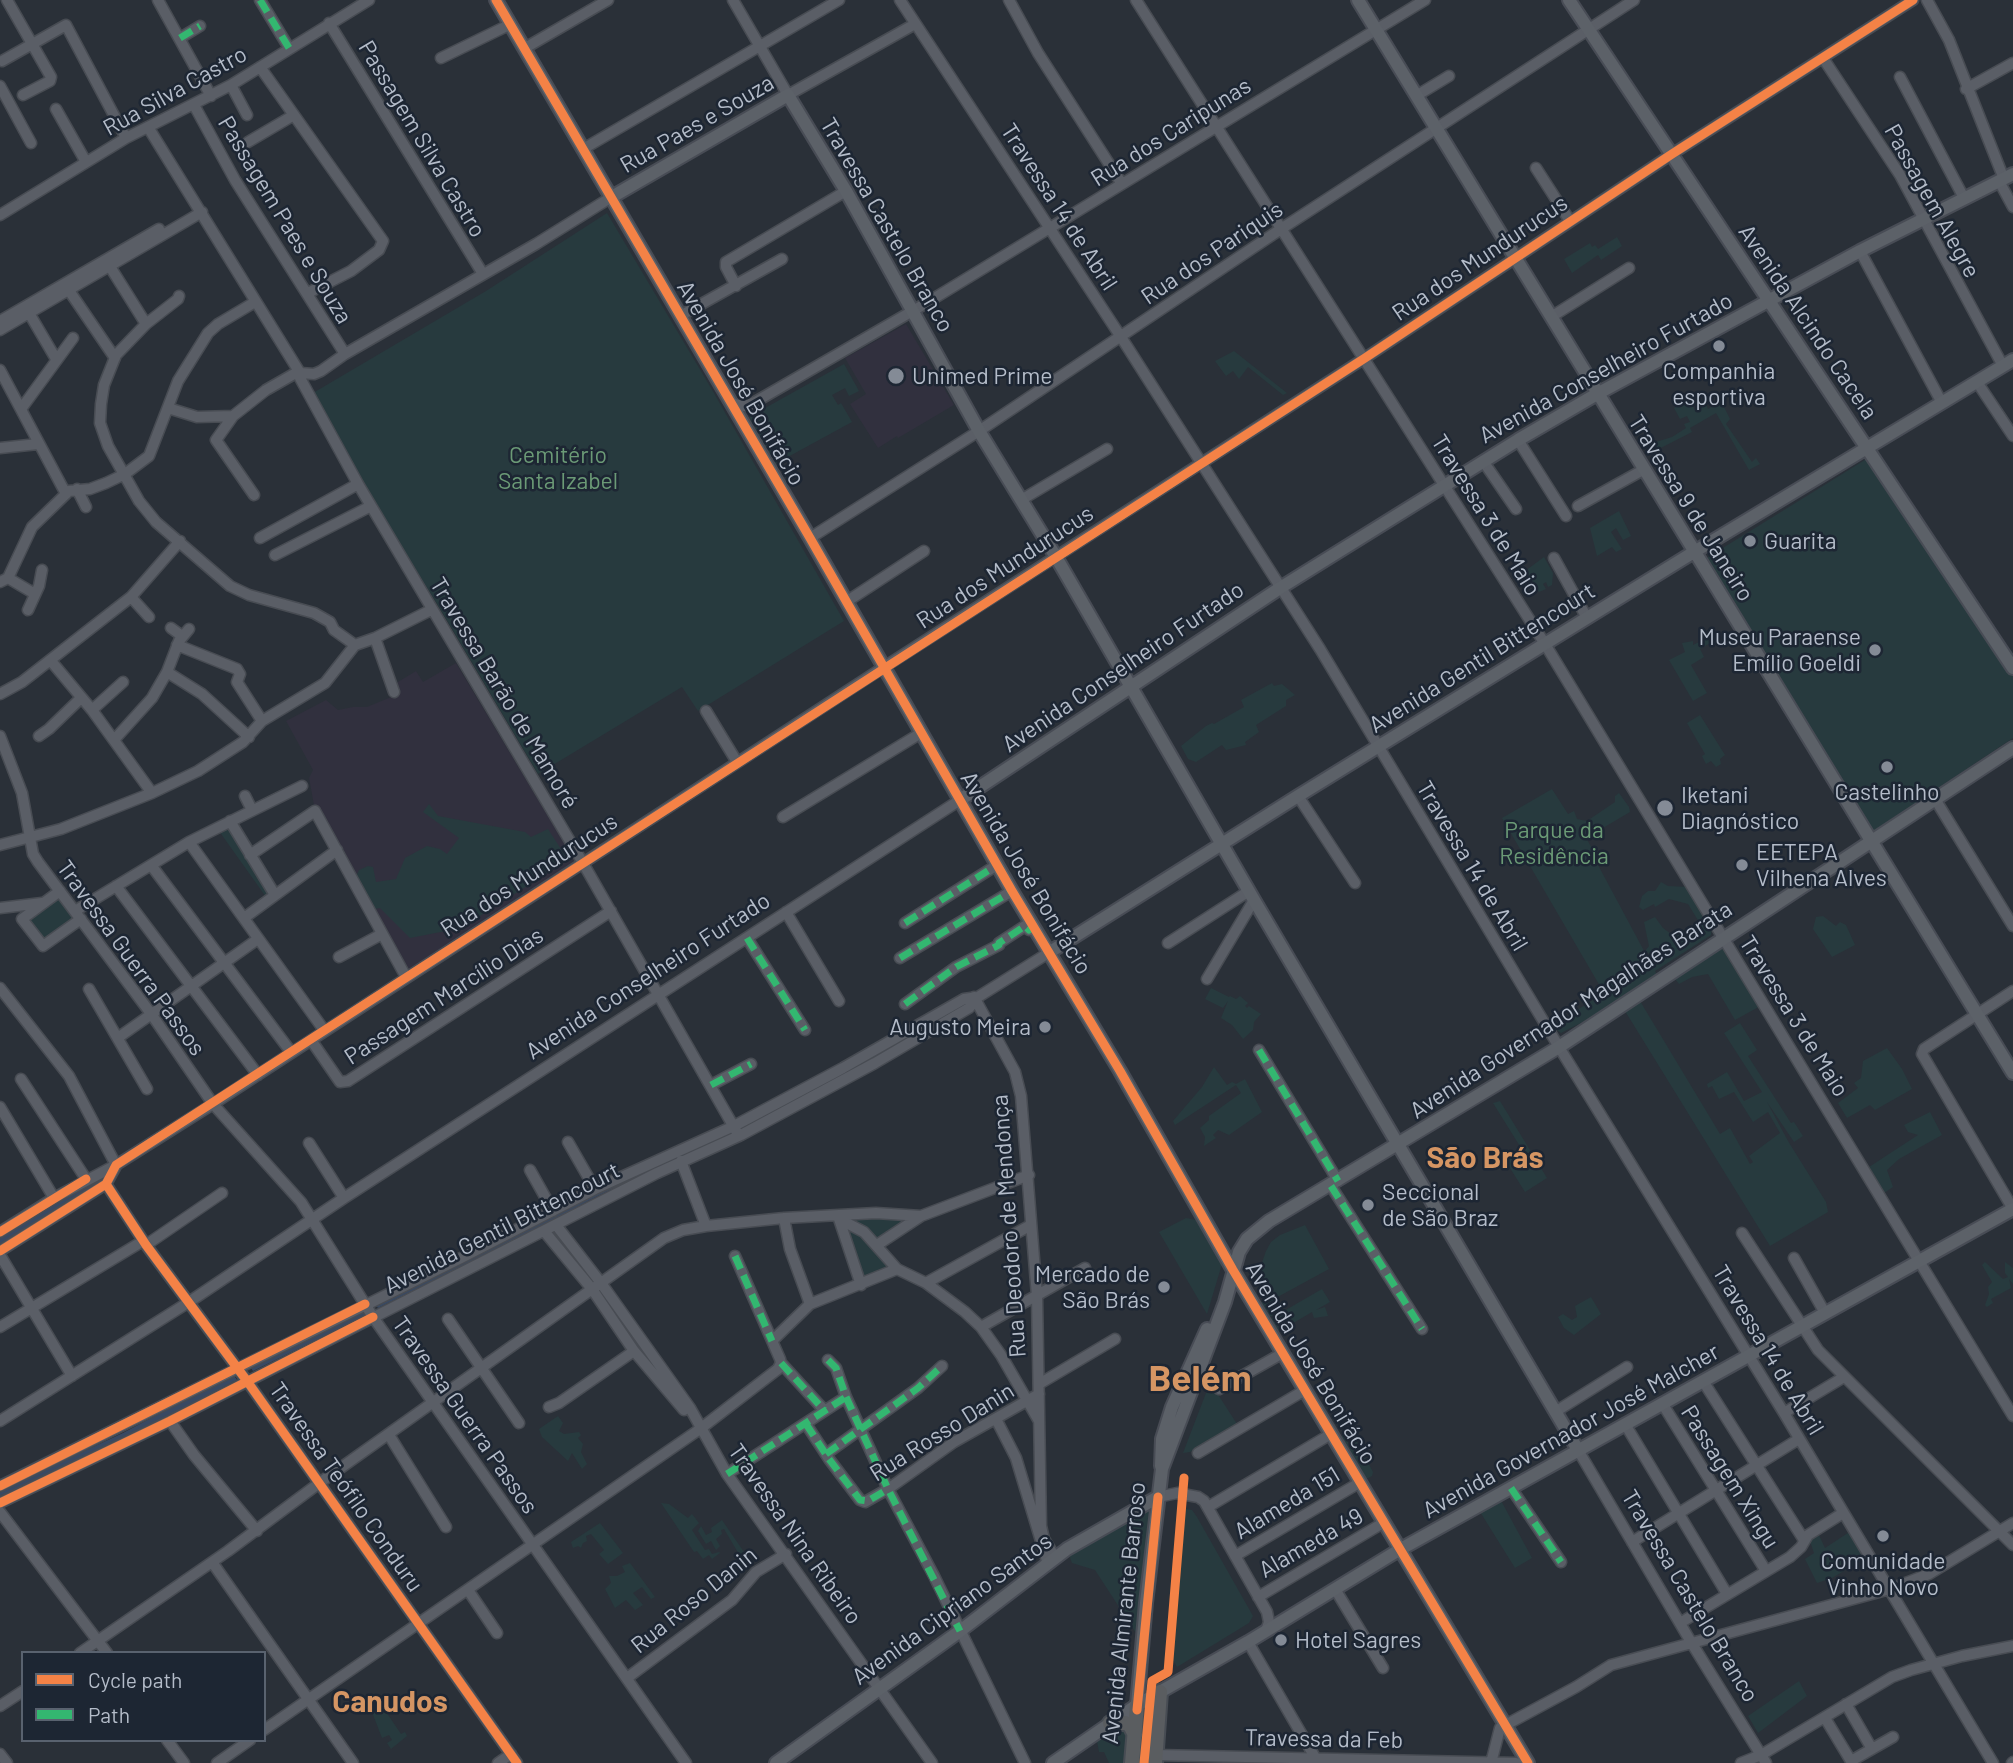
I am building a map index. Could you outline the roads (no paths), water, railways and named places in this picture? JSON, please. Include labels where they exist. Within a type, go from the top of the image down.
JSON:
[{"type":"highway","name":"Avenida Almirante Barroso","points":[[1155,1759],[1157,1694]]},
{"type":"highway","name":"Avenida Almirante Barroso","points":[[1132,1763],[1137,1705]]},
{"type":"highway","points":[[1110,1723],[1130,1725],[1135,1735]]},
{"type":"main road","name":"Avenida José Bonifácio","points":[[496,0],[1233,1270],[1528,1763]]},
{"type":"main road","name":"Travessa 9 de Janeiro","points":[[1358,0],[2013,1073]]},
{"type":"main road","name":"Avenida Alcindo Cacela","points":[[1569,0],[2013,668]]},
{"type":"main road","name":"Travessa Castelo Branco","points":[[788,95],[846,191],[979,430],[1578,1450]]},
{"type":"main road","name":"Rua Paes e Souza","points":[[610,198],[788,95]]},
{"type":"main road","name":"Avenida Conselheiro Furtado","points":[[960,800],[1280,588],[1518,440],[1860,251],[2005,178]]},
{"type":"main road","name":"Avenida Gentil Bittencourt","points":[[1050,952],[1221,843],[1694,552],[2008,363]]},
{"type":"main road","name":"Avenida Governador Magalhães Barata","points":[[1233,1270],[1247,1239],[1269,1222],[1559,1047],[2013,748]]},
{"type":"main road","name":"Avenida Governador José Malcher","points":[[1053,1763],[1137,1705],[1248,1642],[1399,1550],[2013,1209]]},
{"type":"main road","name":"Avenida Almirante Barroso","points":[[1137,1705],[1162,1469],[1225,1302],[1233,1270]]},
{"type":"main road","name":"Avenida Cipriano Santos","points":[[776,1763],[1051,1561],[1158,1497]]},
{"type":"street","points":[[8,0],[50,79],[23,95]]},
{"type":"street","points":[[158,0],[211,96]]},
{"type":"street","points":[[260,0],[289,48]]},
{"type":"street","name":"Rua Silva Castro","points":[[0,214],[126,138],[231,85],[369,0]]},
{"type":"street","points":[[525,48],[608,0]]},
{"type":"street","name":"Travessa Castelo Branco","points":[[733,0],[788,95]]},
{"type":"street","name":"Travessa 14 de Abril","points":[[900,0],[1121,337],[1320,649],[1559,1047],[1749,1355],[1993,1763]]},
{"type":"street","points":[[1009,0],[1038,53],[1122,184]]},
{"type":"street","name":"Travessa 3 de Maio","points":[[1136,0],[1545,644],[1921,1260],[2013,1416]]},
{"type":"street","name":"Rua dos Caripunas","points":[[730,403],[744,406],[755,402],[913,311],[1425,0]]},
{"type":"street","name":"Rua dos Pariquis","points":[[810,538],[1634,0]]},
{"type":"street","name":"Rua dos Mundurucus","points":[[0,1232],[54,1198],[117,1165],[258,1075],[883,667],[1364,358],[1672,154],[1913,0]]},
{"type":"street","points":[[1927,0],[1940,21],[2005,178],[2013,208]]},
{"type":"street","points":[[583,149],[835,1]]},
{"type":"street","name":"Passagem Silva Castro","points":[[329,23],[483,274]]},
{"type":"street","points":[[441,58],[511,24]]},
{"type":"street","name":"Rua Paes e Souza","points":[[788,95],[915,24]]},
{"type":"street","points":[[2,61],[68,26],[126,138]]},
{"type":"street","points":[[180,38],[200,26]]},
{"type":"street","name":"Passagem Alegre","points":[[1823,58],[1899,175],[2008,363]]},
{"type":"street","points":[[1966,89],[2013,63]]},
{"type":"street","points":[[260,67],[286,108],[294,115],[381,237],[382,247],[351,271],[308,293]]},
{"type":"street","points":[[1416,96],[1449,76]]},
{"type":"street","points":[[1900,77],[1964,198]]},
{"type":"street","points":[[231,85],[247,115]]},
{"type":"street","points":[[0,86],[31,142]]},
{"type":"street","name":"Passagem Paes e Souza","points":[[194,105],[235,180],[345,354]]},
{"type":"street","points":[[55,109],[86,162]]},
{"type":"street","points":[[248,142],[294,115]]},
{"type":"street","name":"Travessa Barão de Mamoré","points":[[148,127],[298,375],[358,484],[583,863],[736,1131]]},
{"type":"street","points":[[1536,168],[1570,221]]},
{"type":"street","points":[[736,286],[725,265],[728,260],[846,191]]},
{"type":"street","name":"Rua Paes e Souza","points":[[298,375],[314,374],[610,198]]},
{"type":"street","points":[[0,330],[109,265],[197,208]]},
{"type":"street","points":[[0,321],[197,208]]},
{"type":"street","points":[[1860,251],[1942,403]]},
{"type":"street","points":[[680,316],[782,259]]},
{"type":"street","points":[[109,265],[146,324]]},
{"type":"street","points":[[1551,317],[1629,268]]},
{"type":"street","points":[[68,289],[115,358]]},
{"type":"street","points":[[179,296],[146,324],[115,358],[103,385],[100,423],[104,438],[156,522],[237,591],[314,613],[330,622],[334,630],[355,645]]},
{"type":"street","points":[[35,594],[4,580],[32,527],[66,494],[77,489],[90,489],[141,464],[152,452],[178,381],[208,333],[253,303]]},
{"type":"street","points":[[29,313],[56,359]]},
{"type":"street","points":[[21,409],[73,338]]},
{"type":"street","points":[[0,370],[66,494]]},
{"type":"street","points":[[309,395],[312,381],[321,370]]},
{"type":"street","points":[[254,495],[216,440],[233,416],[266,390],[298,375]]},
{"type":"street","points":[[1977,382],[2013,436]]},
{"type":"street","points":[[744,426],[755,402]]},
{"type":"street","points":[[168,408],[197,416],[233,416]]},
{"type":"street","points":[[1518,440],[1566,516]]},
{"type":"street","points":[[0,448],[38,444]]},
{"type":"street","points":[[1021,500],[1107,449]]},
{"type":"street","points":[[1483,461],[1516,509]]},
{"type":"street","points":[[1578,506],[1643,470]]},
{"type":"street","points":[[260,538],[358,484]]},
{"type":"street","points":[[77,489],[86,507]]},
{"type":"street","points":[[275,555],[371,506]]},
{"type":"street","points":[[0,694],[22,682],[131,597],[180,541]]},
{"type":"street","points":[[846,602],[924,551]]},
{"type":"street","points":[[1554,558],[1587,618]]},
{"type":"street","points":[[28,610],[42,570]]},
{"type":"street","points":[[131,597],[149,617]]},
{"type":"street","points":[[0,845],[61,829],[152,793],[198,771],[249,737],[262,722],[325,683],[355,645],[431,610]]},
{"type":"street","points":[[171,628],[237,669],[240,674],[238,683],[262,722]]},
{"type":"street","points":[[114,740],[152,698],[183,637]]},
{"type":"street","points":[[375,638],[394,692]]},
{"type":"street","points":[[51,660],[92,710],[152,793]]},
{"type":"street","points":[[168,668],[202,694],[249,737]]},
{"type":"street","points":[[92,710],[123,682]]},
{"type":"street","points":[[39,736],[50,729],[81,698]]},
{"type":"street","points":[[706,711],[737,762]]},
{"type":"street","points":[[783,817],[921,733]]},
{"type":"street","name":"Travessa Guerra Passos","points":[[0,736],[22,793],[33,854],[38,862],[152,1015],[212,1104],[291,1189],[313,1219],[373,1317],[686,1763]]},
{"type":"street","points":[[60,891],[22,919],[43,946],[116,886],[189,842],[302,786]]},
{"type":"street","points":[[245,796],[252,810]]},
{"type":"street","points":[[1298,796],[1355,883]]},
{"type":"street","points":[[1935,799],[2013,926]]},
{"type":"street","name":"Avenida Conselheiro Furtado","points":[[0,1421],[189,1302],[344,1198],[960,800]]},
{"type":"street","points":[[250,855],[315,811],[406,977]]},
{"type":"street","points":[[230,821],[275,895]]},
{"type":"street","points":[[189,842],[324,1031]]},
{"type":"street","points":[[244,918],[337,850]]},
{"type":"street","points":[[151,865],[291,1052]]},
{"type":"street","points":[[905,923],[997,865]]},
{"type":"street","points":[[116,886],[258,1075]]},
{"type":"street","points":[[901,958],[1012,891]]},
{"type":"street","points":[[1168,943],[1252,896]]},
{"type":"street","points":[[1207,979],[1252,896]]},
{"type":"street","points":[[0,908],[43,903]]},
{"type":"street","name":"Passagem Marcílio Dias","points":[[311,1040],[340,1082],[348,1081],[611,911]]},
{"type":"street","points":[[786,912],[839,1001]]},
{"type":"street","points":[[905,1004],[956,967],[999,945],[1026,926],[1029,930],[1034,926]]},
{"type":"street","points":[[339,957],[382,934]]},
{"type":"street","points":[[747,938],[805,1030]]},
{"type":"street","points":[[119,1037],[258,939]]},
{"type":"street","name":"Avenida Gentil Bittencourt","points":[[0,1503],[170,1421],[681,1161],[964,999],[976,998],[1050,952]]},
{"type":"street","points":[[0,988],[69,1076],[117,1165],[106,1184],[0,1253],[72,1376]]},
{"type":"street","points":[[89,989],[147,1089]]},
{"type":"street","points":[[2013,991],[1922,1052],[1925,1062],[2013,1209]]},
{"type":"street","name":"Rua Deodoro de Mendonça","points":[[976,998],[1018,1081],[1029,1175],[1037,1296],[1042,1534],[1051,1561]]},
{"type":"street","points":[[1259,1050],[1334,1183],[1422,1329]]},
{"type":"street","points":[[711,1085],[751,1064]]},
{"type":"street","points":[[21,1079],[86,1180]]},
{"type":"street","points":[[0,1107],[54,1198]]},
{"type":"street","name":"Avenida Gentil Bittencourt","points":[[0,1486],[595,1189],[736,1131]]},
{"type":"street","points":[[568,1142],[595,1189]]},
{"type":"street","points":[[309,1143],[344,1198]]},
{"type":"street","points":[[681,1161],[706,1226]]},
{"type":"street","points":[[530,1170],[553,1211]]},
{"type":"street","points":[[877,1245],[921,1216],[1029,1175]]},
{"type":"street","name":"Travessa Teófilo Conduru","points":[[106,1184],[144,1243],[237,1367],[514,1759]]},
{"type":"street","points":[[0,1326],[144,1243],[222,1193]]},
{"type":"street","points":[[83,1651],[257,1531],[318,1484],[664,1238],[683,1230],[783,1217],[839,1218],[876,1213],[921,1216]]},
{"type":"street","points":[[783,1217],[790,1249],[810,1304]]},
{"type":"street","points":[[839,1218],[864,1232],[897,1269],[926,1283],[981,1327],[1039,1421]]},
{"type":"street","points":[[839,1218],[861,1285]]},
{"type":"street","name":"Travessa Nina Ribeiro","points":[[556,1225],[597,1286],[690,1408],[727,1474],[932,1763]]},
{"type":"street","points":[[926,1283],[1031,1225]]},
{"type":"street","name":"Travessa Nina Ribeiro","points":[[544,1231],[597,1286],[634,1351],[700,1429]]},
{"type":"street","points":[[1742,1233],[1818,1350],[2013,1545]]},
{"type":"street","points":[[735,1256],[780,1366],[824,1410]]},
{"type":"street","points":[[1794,1258],[1825,1313]]},
{"type":"street","points":[[981,1327],[1085,1268]]},
{"type":"street","points":[[772,1341],[810,1304],[897,1269]]},
{"type":"street","points":[[448,1319],[519,1423]]},
{"type":"street","name":"Rua Rosso Danin","points":[[826,1454],[860,1500],[865,1502],[954,1442],[1028,1400],[1039,1389],[1115,1339]]},
{"type":"street","points":[[549,1407],[559,1403],[634,1351]]},
{"type":"street","points":[[1219,1389],[1283,1353]]},
{"type":"street","points":[[828,1360],[836,1368],[846,1397],[888,1489],[1025,1763]]},
{"type":"street","points":[[266,1729],[700,1429],[780,1366]]},
{"type":"street","points":[[806,1424],[826,1454],[918,1388],[942,1366]]},
{"type":"street","points":[[1555,1412],[1627,1367]]},
{"type":"street","points":[[1784,1413],[1844,1377]]},
{"type":"street","points":[[1703,1381],[1804,1540]]},
{"type":"street","points":[[1198,1453],[1305,1390]]},
{"type":"street","points":[[727,1474],[846,1397]]},
{"type":"street","name":"Passagem Xingu","points":[[1662,1403],[1766,1571]]},
{"type":"street","points":[[996,1419],[1016,1458],[1030,1509],[1051,1561]]},
{"type":"street","points":[[170,1421],[194,1455],[257,1531]]},
{"type":"street","points":[[1625,1424],[1727,1594]]},
{"type":"street","points":[[1208,1507],[1331,1434]]},
{"type":"street","points":[[389,1435],[446,1527]]},
{"type":"street","points":[[1632,1542],[1799,1439]]},
{"type":"street","name":"Travessa Castelo Branco","points":[[1578,1450],[1764,1759]]},
{"type":"street","name":"Alameda 151","points":[[1235,1556],[1359,1483]]},
{"type":"street","points":[[1511,1488],[1561,1562]]},
{"type":"street","points":[[1158,1497],[1170,1492],[1183,1493],[1198,1497],[1208,1507],[1269,1618],[1266,1631]]},
{"type":"street","points":[[1030,1509],[1043,1506]]},
{"type":"street","points":[[0,1512],[106,1651]]},
{"type":"street","points":[[1680,1623],[1795,1553],[1808,1535],[1843,1513]]},
{"type":"street","name":"Alameda 49","points":[[1258,1597],[1383,1523]]},
{"type":"street","points":[[1491,1762],[1500,1728],[1611,1665],[1890,1589],[1928,1574],[2013,1523]]},
{"type":"street","name":"Rua Roso Danin","points":[[627,1678],[732,1600],[756,1572],[786,1554]]},
{"type":"street","points":[[212,1562],[353,1763]]},
{"type":"street","points":[[1335,1589],[1382,1668]]},
{"type":"street","points":[[468,1590],[497,1633]]},
{"type":"street","points":[[1248,1642],[1316,1759]]},
{"type":"street","points":[[1741,1763],[1764,1759],[1892,1677],[1962,1656],[2013,1646]]},
{"type":"street","points":[[0,1706],[21,1692]]},
{"type":"street","points":[[1846,1704],[1872,1749]]},
{"type":"street","points":[[1825,1718],[1851,1761],[1893,1737]]},
{"type":"street","points":[[168,1742],[184,1763]]},
{"type":"street","points":[[217,1763],[247,1742]]},
{"type":"street","points":[[0,1754],[7,1763]]},
{"type":"street","points":[[498,1763],[514,1759]]},
{"type":"street","name":"Travessa da Feb","points":[[1155,1759],[1516,1763]]},
{"type":"water","points":[[968,999],[971,1004],[738,1133],[652,1169],[378,1308],[374,1303],[538,1223]]},
{"type":"water","points":[[96,1176],[98,1185],[0,1249],[0,1237]]},
{"type":"water","points":[[363,1309],[367,1315],[253,1371],[249,1365]]},
{"type":"water","points":[[233,1374],[237,1380],[142,1430],[0,1498],[0,1490],[123,1433]]},
{"type":"waterway","points":[[618,1320],[655,1370]]},
{"type":"place","name":"Companhia esportiva","points":[[1719,346]]},
{"type":"place","name":"Unimed Prime","points":[[896,376]]},
{"type":"place","name":"Guarita","points":[[1750,541]]},
{"type":"place","name":"Museu Paraense Emílio Goeldi","points":[[1875,650]]},
{"type":"place","name":"Castelinho","points":[[1887,767]]},
{"type":"place","name":"Iketani Diagnóstico","points":[[1665,808]]},
{"type":"place","name":"EETEPA Vilhena Alves","points":[[1742,865]]},
{"type":"place","name":"Augusto Meira","points":[[1045,1027]]},
{"type":"place","name":"Seccional de São Braz","points":[[1368,1205]]},
{"type":"place","name":"Mercado de São Brás","points":[[1164,1287]]},
{"type":"place","name":"Comunidade Vinho Novo","points":[[1883,1536]]},
{"type":"place","name":"Hotel Sagres","points":[[1281,1640]]},
{"type":"district","name":"São Brás","points":[[1485,1158]]},
{"type":"district","name":"Belém","points":[[1200,1379]]},
{"type":"district","name":"Canudos","points":[[390,1702]]},
{"type":"park label","name":"Cemitério Santa Izabel","points":[[558,468]]},
{"type":"park label","name":"Parque da Residência","points":[[1554,843]]}]
